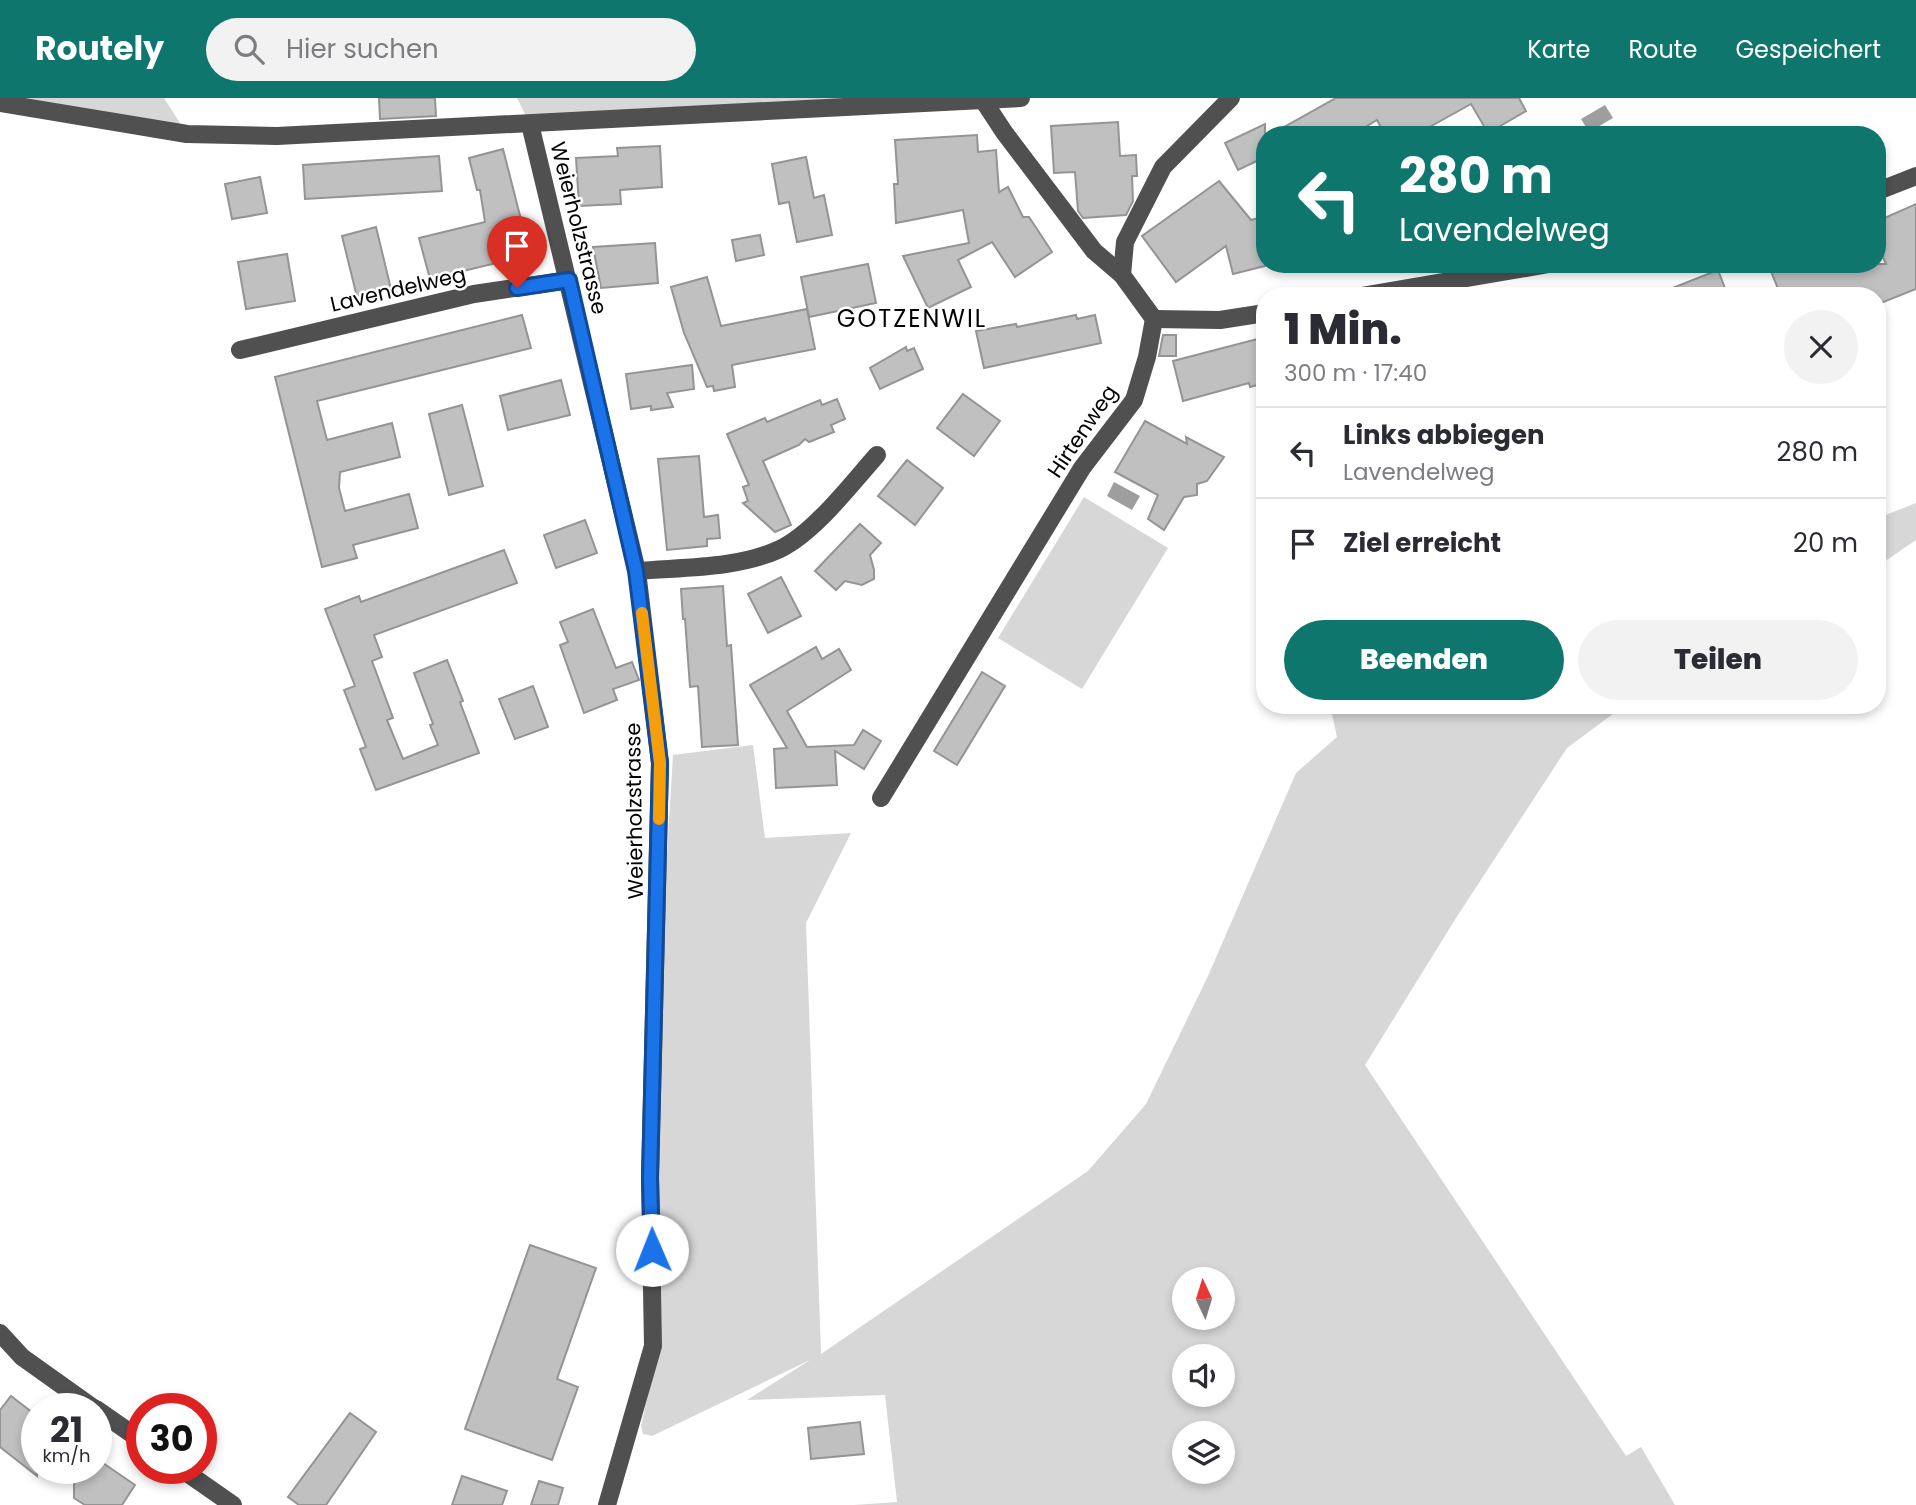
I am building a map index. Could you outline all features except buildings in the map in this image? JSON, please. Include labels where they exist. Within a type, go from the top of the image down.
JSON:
[{"type":"street","points":[[0,103],[187,134],[277,136],[1021,98]]},
{"type":"street","points":[[1122,275],[1125,242],[1163,167],[1231,98]]},
{"type":"street","points":[[983,100],[1094,251],[1122,275],[1154,319],[1220,320],[1256,314]]},
{"type":"street","name":"Weierholzstrasse","points":[[530,124],[636,571],[660,763],[650,1178],[653,1346],[607,1505]]},
{"type":"street","points":[[1886,188],[1916,176]]},
{"type":"street","points":[[1414,287],[1496,273]]},
{"type":"street","name":"Lavendelweg","points":[[240,350],[474,294],[569,280]]},
{"type":"street","name":"Hirtenweg","points":[[881,798],[1082,468],[1134,400],[1147,358],[1154,319]]},
{"type":"street","points":[[636,571],[738,562],[781,548],[819,520],[877,455]]},
{"type":"street","points":[[0,1333],[22,1357],[73,1393]]},
{"type":"street","points":[[203,1484],[233,1505]]},
{"type":"shaded area","points":[[0,98],[164,98],[187,134]]},
{"type":"shaded area","points":[[517,98],[1021,98],[530,124]]},
{"type":"shaded area","points":[[1605,105],[1613,118],[1599,126],[1585,126],[1581,119]]},
{"type":"shaded area","points":[[1114,482],[1140,496],[1132,510],[1107,496]]},
{"type":"shaded area","points":[[1084,497],[1168,548],[1082,689],[998,638]]},
{"type":"shaded area","points":[[1916,503],[1916,540],[1886,561],[1886,515]]},
{"type":"shaded area","points":[[1332,714],[1613,714],[1567,748],[1456,918],[1365,1065],[1626,1456],[1641,1447],[1675,1505],[854,1505],[897,1502],[885,1395],[747,1400],[810,1360],[652,1436],[643,1434],[641,1426],[659,1348],[659,1179],[666,872],[673,755],[753,745],[765,838],[851,833],[806,923],[821,1354],[1088,1171],[1146,1104],[1208,976],[1296,773],[1337,737]]},
{"type":"slow traffic","points":[[642,613],[660,763],[659,819]]},
{"type":"district","name":"GOTZENWIL","points":[[912,318]]},
{"type":"route","points":[[517,288],[569,280],[636,571],[655,706],[660,763],[650,1178],[652,1250]]}]
